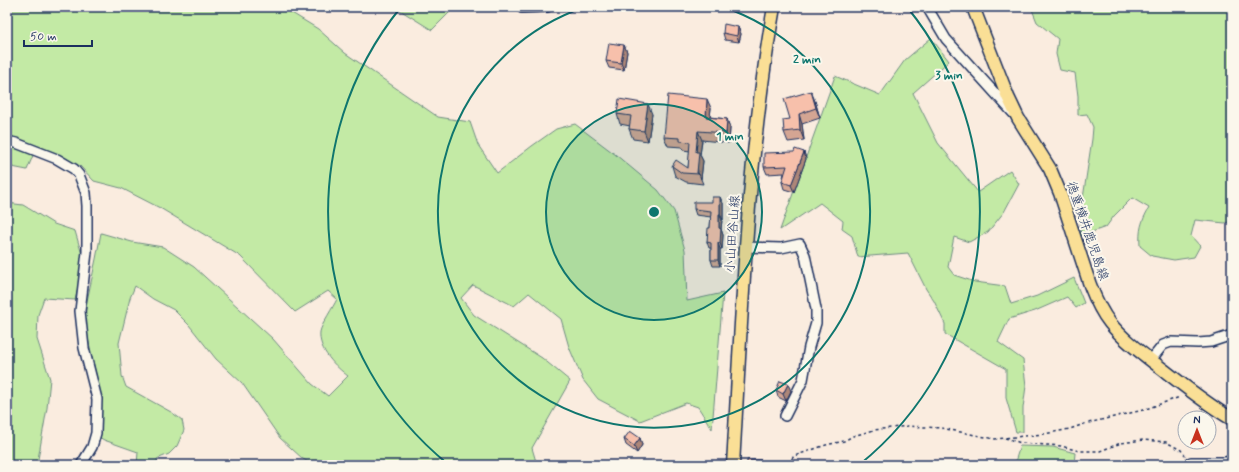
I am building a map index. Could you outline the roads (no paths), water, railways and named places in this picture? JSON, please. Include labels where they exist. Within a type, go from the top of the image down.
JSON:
[{"type":"main road","name":"小山田谷山線","points":[[733,465],[746,247],[757,123],[765,59],[774,7]]},
{"type":"main road","name":"徳重横井鹿児島線","points":[[973,7],[1008,97],[1018,118],[1050,169],[1060,193],[1090,285],[1102,311],[1116,330],[1151,360],[1214,408],[1232,419]]},
{"type":"street","points":[[522,8],[547,7]]},
{"type":"street","points":[[928,7],[946,39],[1018,118]]},
{"type":"street","points":[[7,141],[57,159],[74,169],[79,175],[86,193],[87,252],[80,311],[84,348],[97,399],[96,432],[92,447],[81,465]]},
{"type":"street","points":[[746,247],[782,248],[800,244],[805,255],[816,309],[816,323],[809,346],[803,380],[785,416]]},
{"type":"street","points":[[1151,360],[1163,345],[1171,342],[1204,343],[1232,336]]},
{"type":"street","points":[[1189,464],[1226,462],[1232,460]]}]
